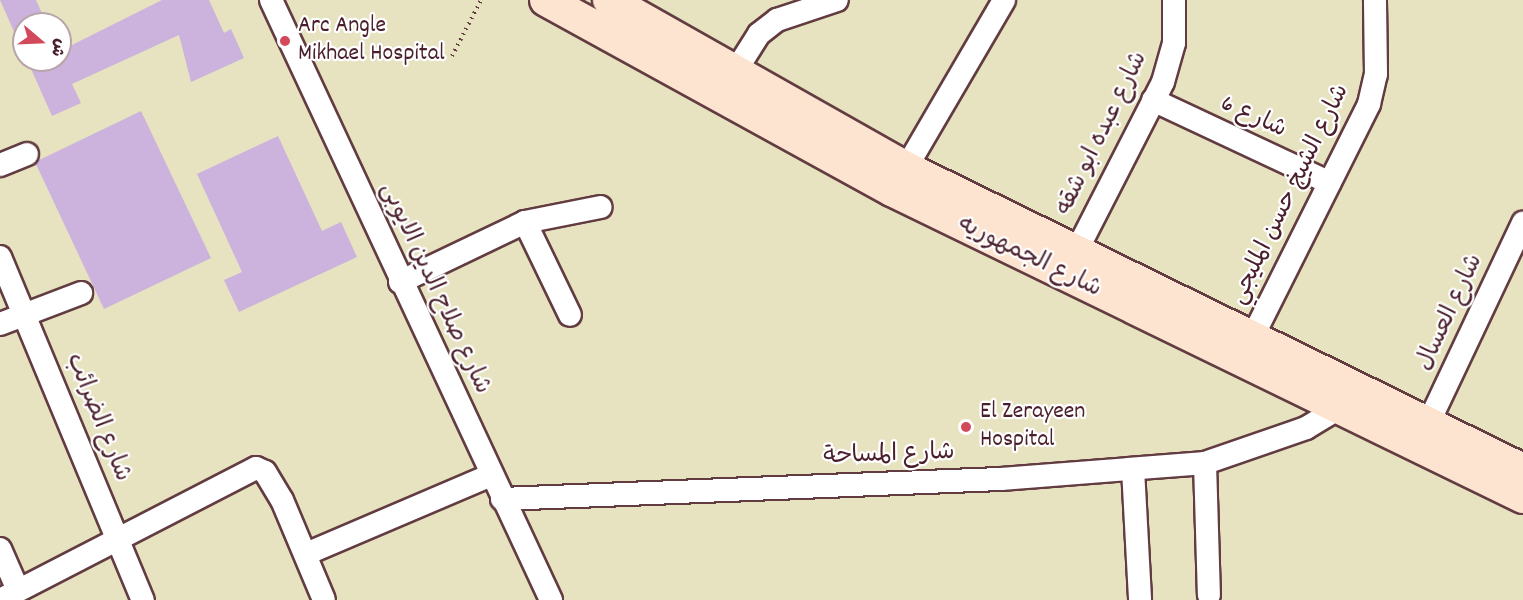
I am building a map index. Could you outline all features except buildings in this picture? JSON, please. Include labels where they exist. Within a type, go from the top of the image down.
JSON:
[{"type":"street","name":"شارع صلاح الدين الايوبى","points":[[271,0],[400,282],[551,600]]},
{"type":"street","name":"شارع الجمهوريه","points":[[546,0],[892,190],[1286,370],[1344,399],[1523,497]]},
{"type":"street","name":"شارع الجمهوريه","points":[[609,0],[906,168],[1251,340],[1286,370]]},
{"type":"street","points":[[735,72],[759,34],[777,20],[837,0]]},
{"type":"street","points":[[906,168],[1004,0]]},
{"type":"street","name":"شارع عبده ابو شقه","points":[[1075,254],[1153,100],[1174,43],[1174,0]]},
{"type":"street","name":"شارع الشيخ حسن المليجي","points":[[1251,340],[1330,183],[1373,89],[1375,0]]},
{"type":"street","name":"شارع 6","points":[[1153,100],[1330,183]]},
{"type":"street","points":[[0,165],[27,154]]},
{"type":"street","points":[[400,282],[525,222],[601,207]]},
{"type":"street","points":[[525,222],[570,315]]},
{"type":"street","name":"شارع العسال","points":[[1427,426],[1523,223]]},
{"type":"street","name":"شارع الضرائب","points":[[0,257],[143,600]]},
{"type":"street","points":[[0,324],[81,293]]},
{"type":"street","name":"شارع الجمهوريه","points":[[1344,399],[1427,426],[1523,470]]},
{"type":"street","name":"شارع المساحة","points":[[502,499],[1133,469],[1205,462],[1273,443],[1344,399]]},
{"type":"street","points":[[1205,462],[1209,595]]},
{"type":"street","points":[[0,549],[9,595],[116,536],[256,468],[265,472],[282,500],[324,600]]},
{"type":"street","points":[[1133,469],[1140,600]]},
{"type":"street","points":[[306,554],[491,475]]},
{"type":"path","points":[[452,56],[481,0]]},
{"type":"place","name":"Arc Angle Mikhael Hospital","points":[[285,41]]},
{"type":"place","name":"El Zerayeen Hospital","points":[[966,427]]}]
